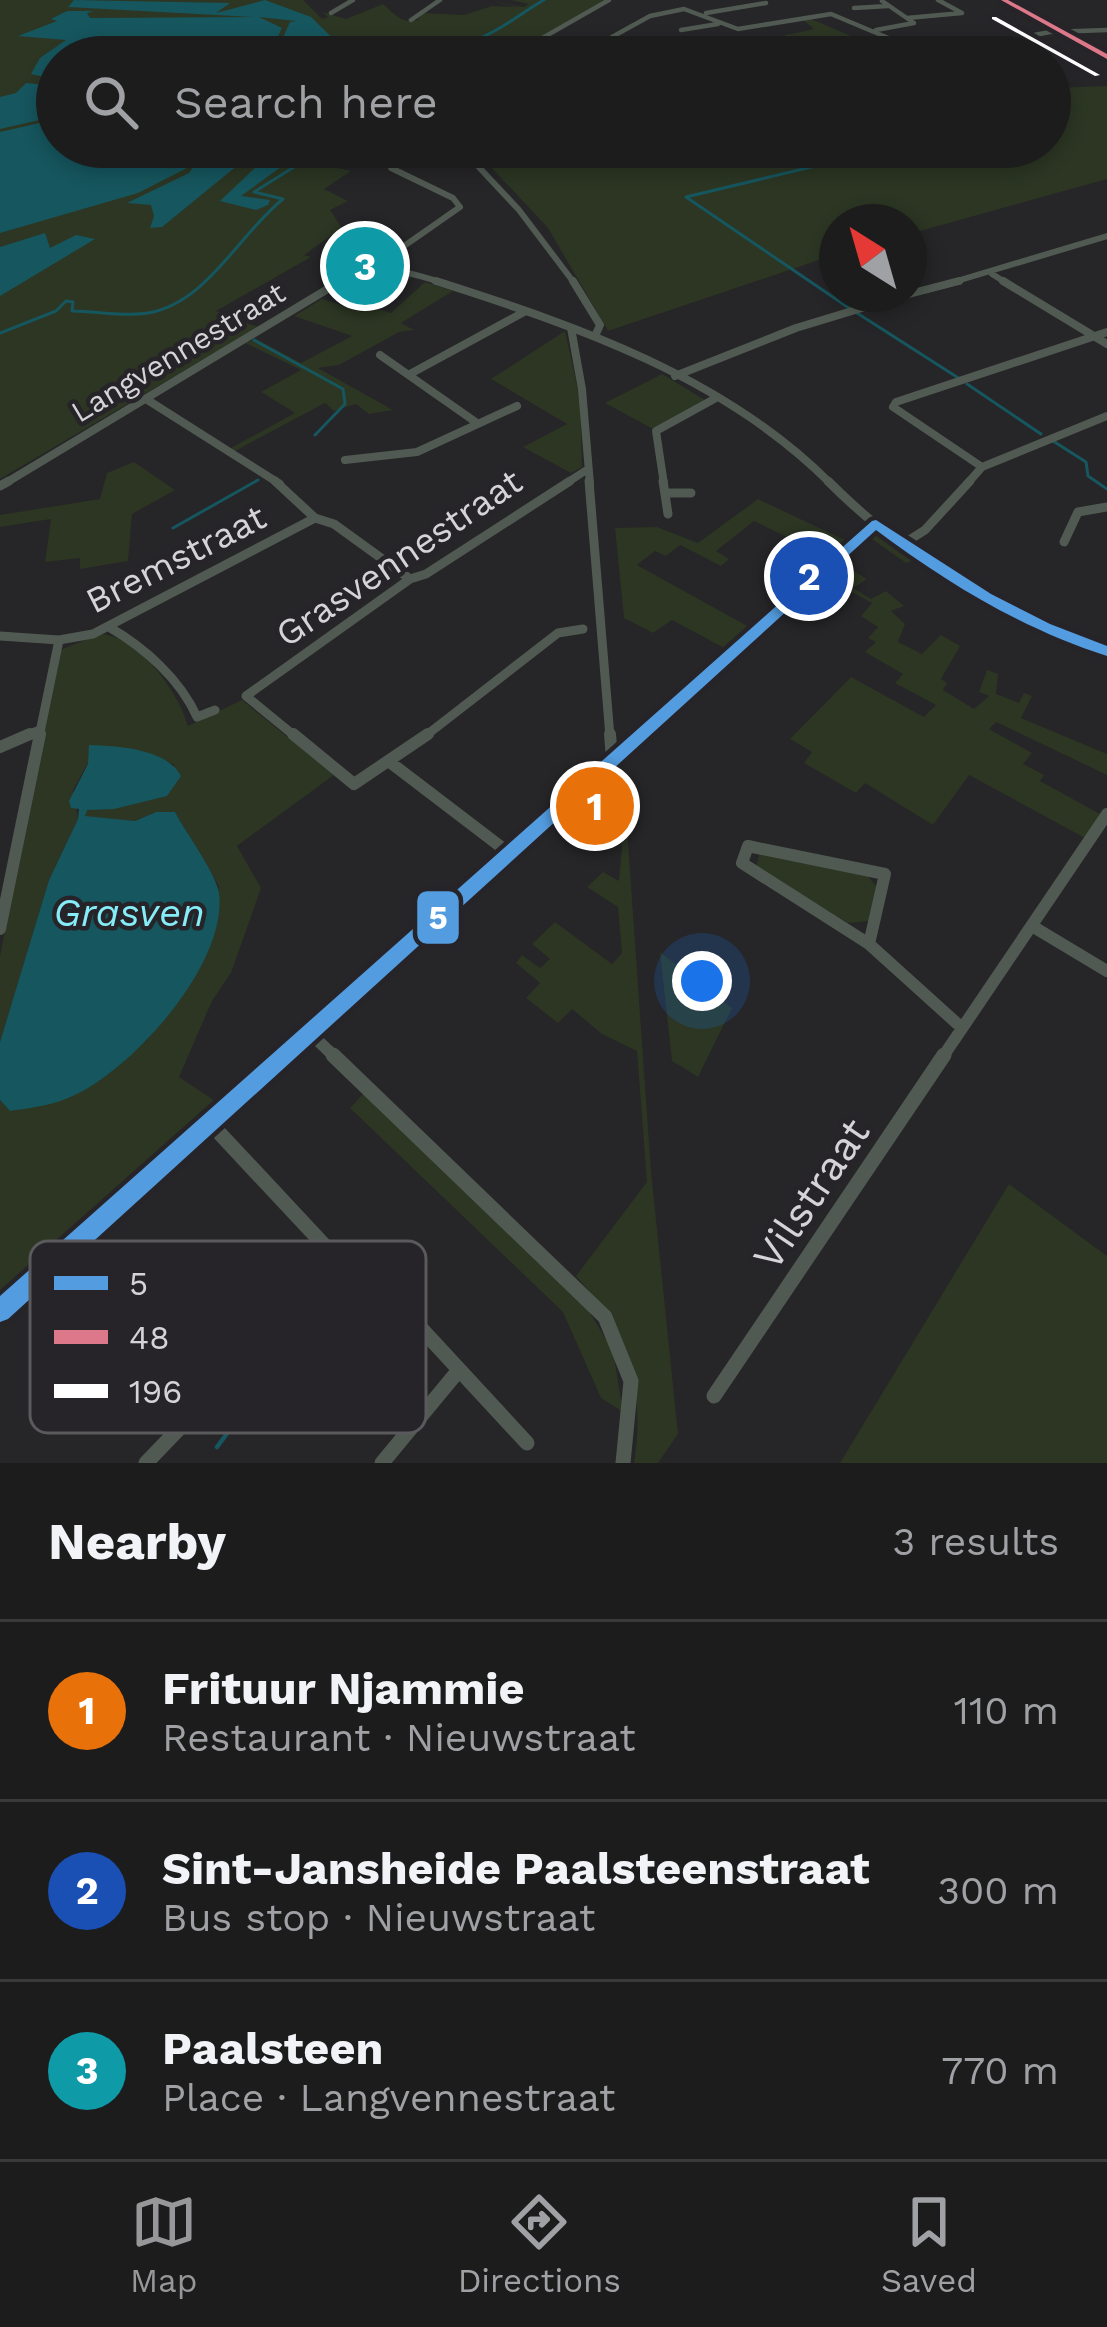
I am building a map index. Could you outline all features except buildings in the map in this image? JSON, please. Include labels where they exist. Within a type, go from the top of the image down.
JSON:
[{"type":"main road","points":[[1004,0],[1107,54]]},
{"type":"main road","points":[[1014,0],[1067,32]]},
{"type":"street","points":[[331,13],[353,0]]},
{"type":"street","points":[[411,20],[440,0]]},
{"type":"street","points":[[547,36],[609,0]]},
{"type":"street","points":[[907,18],[962,14],[938,0]]},
{"type":"street","points":[[702,14],[766,3]]},
{"type":"street","points":[[859,9],[885,4],[914,23],[873,31]]},
{"type":"street","points":[[614,36],[650,16],[689,9],[732,28],[825,14],[885,36]]},
{"type":"street","points":[[681,30],[722,23]]},
{"type":"street","points":[[753,27],[772,36]]},
{"type":"street","points":[[1024,36],[1107,30]]},
{"type":"street","points":[[391,168],[453,198],[460,207],[387,258],[385,268],[596,334],[676,376],[790,444],[876,524],[1024,622],[1107,651]]},
{"type":"street","points":[[479,168],[546,241],[586,296],[600,325],[596,334]]},
{"type":"street","points":[[927,290],[1107,236]]},
{"type":"street","name":"Langvennestraat","points":[[0,486],[346,278],[385,268]]},
{"type":"street","points":[[991,274],[1107,344]]},
{"type":"street","points":[[410,374],[524,312]]},
{"type":"street","points":[[676,376],[849,312]]},
{"type":"street","points":[[571,328],[582,388],[585,471],[613,759]]},
{"type":"street","points":[[982,467],[899,411],[944,388],[1107,332]]},
{"type":"street","points":[[380,355],[477,423]]},
{"type":"street","points":[[668,514],[656,431],[716,398]]},
{"type":"street","name":"Bremstraat","points":[[146,399],[263,473],[308,506],[315,518],[334,524],[410,579]]},
{"type":"street","points":[[345,460],[417,452],[517,406]]},
{"type":"street","points":[[903,544],[925,530],[982,467],[1107,416]]},
{"type":"street","name":"Grasvennestraat","points":[[391,763],[354,784],[246,696],[410,579],[426,574],[585,471]]},
{"type":"street","points":[[665,493],[691,493]]},
{"type":"street","points":[[1064,542],[1078,512],[1107,507]]},
{"type":"street","name":"Bremstraat","points":[[59,640],[109,627],[315,518]]},
{"type":"street","points":[[78,1241],[876,524]]},
{"type":"street","points":[[109,627],[142,644],[164,675],[188,694],[197,717],[215,710]]},
{"type":"street","points":[[509,853],[391,763],[558,633],[583,629]]},
{"type":"street","points":[[0,636],[59,640],[0,929]]},
{"type":"street","points":[[0,747],[40,730]]},
{"type":"street","name":"Vilstraat","points":[[714,1396],[1107,814]]},
{"type":"street","points":[[869,944],[885,874],[748,845],[742,862],[869,944],[962,1028]]},
{"type":"street","points":[[1032,926],[1107,971]]},
{"type":"street","points":[[310,1034],[605,1317],[631,1381],[622,1463]]},
{"type":"street","points":[[210,1123],[320,1241]]},
{"type":"street","points":[[0,1311],[30,1284]]},
{"type":"street","points":[[426,1334],[527,1443]]},
{"type":"street","points":[[426,1410],[459,1370]]},
{"type":"street","points":[[146,1463],[175,1433]]},
{"type":"street","points":[[382,1463],[407,1433]]},
{"type":"green space","points":[[0,0],[303,0],[322,19],[328,17],[322,12],[346,19],[383,4],[412,21],[421,13],[464,15],[492,6],[518,7],[490,1],[524,7],[529,4],[511,0],[607,0],[542,36],[36,36],[36,168],[351,171],[324,189],[348,201],[330,210],[342,228],[304,255],[311,257],[216,311],[258,327],[0,479]]},
{"type":"green space","points":[[802,19],[851,36],[782,36],[814,29]]},
{"type":"green space","points":[[1107,86],[1107,179],[927,229],[927,204],[819,204],[819,260],[608,331],[548,228],[492,168],[1071,168],[1071,87]]},
{"type":"green space","points":[[425,282],[453,291],[401,323],[414,330],[399,332],[339,365],[318,368],[393,410],[369,414],[356,404],[334,411],[325,403],[235,451],[231,448],[295,413],[261,392],[301,370],[245,343],[256,339],[301,363],[352,336],[294,316],[322,299],[362,312],[370,306],[391,313]]},
{"type":"green space","points":[[565,331],[580,399],[582,467],[571,473],[523,447],[567,424],[491,379]]},
{"type":"green space","points":[[662,374],[705,400],[653,429],[605,403]]},
{"type":"green space","points":[[134,462],[175,490],[132,514],[128,561],[80,569],[80,558],[45,562],[51,519],[0,527],[0,515],[100,499],[107,473]]},
{"type":"green space","points":[[758,499],[845,540],[828,557],[754,521],[716,551],[729,559],[721,566],[680,545],[666,556],[655,551],[637,565],[749,627],[726,649],[672,620],[653,633],[624,618],[615,528],[657,527],[698,543]]},
{"type":"green space","points":[[872,532],[914,560],[906,563],[869,537],[842,564],[867,579],[853,588],[871,599],[886,591],[904,606],[891,611],[905,624],[898,642],[922,654],[941,635],[960,646],[941,679],[947,683],[943,690],[974,709],[989,696],[979,692],[987,670],[998,674],[996,694],[1019,703],[1024,693],[1032,696],[1021,718],[1107,754],[1107,775],[996,722],[989,729],[1032,753],[1023,764],[1044,775],[1040,781],[1100,814],[1085,838],[969,775],[933,825],[865,783],[856,793],[804,763],[812,752],[790,739],[851,677],[924,717],[936,705],[895,683],[903,674],[865,652],[876,642],[868,638],[878,627],[861,616],[872,603],[823,576]]},
{"type":"green space","points":[[101,634],[115,637],[155,668],[188,726],[242,700],[334,775],[237,846],[261,888],[231,973],[212,1001],[179,1077],[218,1103],[66,1241],[30,1241],[30,1274],[0,1301],[0,1100],[10,1111],[72,1097],[146,1041],[188,986],[207,950],[219,886],[175,812],[156,812],[135,821],[85,817],[86,810],[108,807],[175,765],[141,751],[88,763],[73,790],[78,819],[49,880],[0,1042],[0,956],[60,650]]},
{"type":"green space","points":[[617,762],[623,771],[651,1171],[678,1434],[658,1463],[634,1463],[637,1409],[629,1362],[609,1318],[576,1276],[647,1182],[637,1051],[602,1034],[572,1009],[558,1023],[526,998],[540,983],[516,963],[522,955],[540,968],[550,959],[532,944],[555,922],[612,964],[622,953],[618,907],[587,887],[603,872],[619,881],[622,847],[613,766]]},
{"type":"green space","points":[[760,851],[865,873],[877,887],[869,921],[848,923],[756,867]]},
{"type":"green space","points":[[660,952],[732,1008],[698,1077],[672,1061]]},
{"type":"green space","points":[[363,1094],[582,1300],[613,1351],[623,1412],[601,1398],[563,1312],[350,1108]]},
{"type":"green space","points":[[1009,1184],[1107,1256],[1107,1463],[840,1463]]},
{"type":"water","points":[[74,0],[230,3],[216,13],[265,0],[311,17],[330,36],[284,36],[290,22],[296,21],[259,17],[282,28],[278,36],[18,36],[57,21],[51,19],[67,11],[94,11],[87,13],[90,18],[253,17],[68,7]]},
{"type":"water","points":[[26,83],[36,84],[36,121],[0,129],[0,97],[16,93]]},
{"type":"water","points":[[36,124],[36,168],[186,168],[138,193],[0,233],[0,132]]},
{"type":"water","points":[[192,168],[234,168],[162,227],[150,228],[151,205],[127,203]]},
{"type":"water","points":[[255,168],[280,168],[241,196],[270,200],[268,205],[256,210],[220,201]]},
{"type":"water","points":[[45,233],[50,248],[76,235],[95,239],[0,296],[0,247]]},
{"type":"water","name":"Grasven","points":[[89,745],[153,754],[181,776],[167,796],[114,809],[87,810],[85,816],[135,821],[156,812],[175,812],[217,885],[218,921],[193,981],[123,1062],[73,1096],[10,1111],[0,1100],[0,1042],[49,880],[78,819],[79,809],[71,808],[69,801],[88,764]]},
{"type":"waterway","points":[[485,36],[544,0]]},
{"type":"waterway","points":[[0,333],[56,311],[66,301],[73,302],[72,311],[120,314],[169,307],[205,282],[283,199],[254,192],[292,168]]},
{"type":"waterway","points":[[807,168],[686,197],[819,288]]},
{"type":"waterway","points":[[857,313],[960,379]]},
{"type":"waterway","points":[[254,340],[343,389],[345,404],[315,435]]},
{"type":"waterway","points":[[967,384],[1041,434]]},
{"type":"waterway","points":[[1053,441],[1086,462],[1088,476],[1107,489]]},
{"type":"waterway","points":[[173,528],[258,480]]},
{"type":"waterway","points":[[217,1447],[227,1433]]},
{"type":"transit line","name":"48","points":[[1004,0],[1069,36]]},
{"type":"transit line","name":"196","points":[[994,18],[1027,36]]},
{"type":"transit line","name":"48","points":[[1071,37],[1107,57]]},
{"type":"transit line","name":"196","points":[[1071,61],[1097,75]]},
{"type":"transit line","name":"5","points":[[876,524],[986,597],[1107,651]]},
{"type":"transit line","name":"5","points":[[78,1241],[876,524]]},
{"type":"transit line","name":"5","points":[[0,1311],[30,1284]]},
{"type":"place","name":"Paalsteen","points":[[365,266]]},
{"type":"place","name":"Sint-Jansheide Paalsteenstraat","points":[[809,576]]},
{"type":"place","name":"Frituur Njammie","points":[[595,806]]}]
